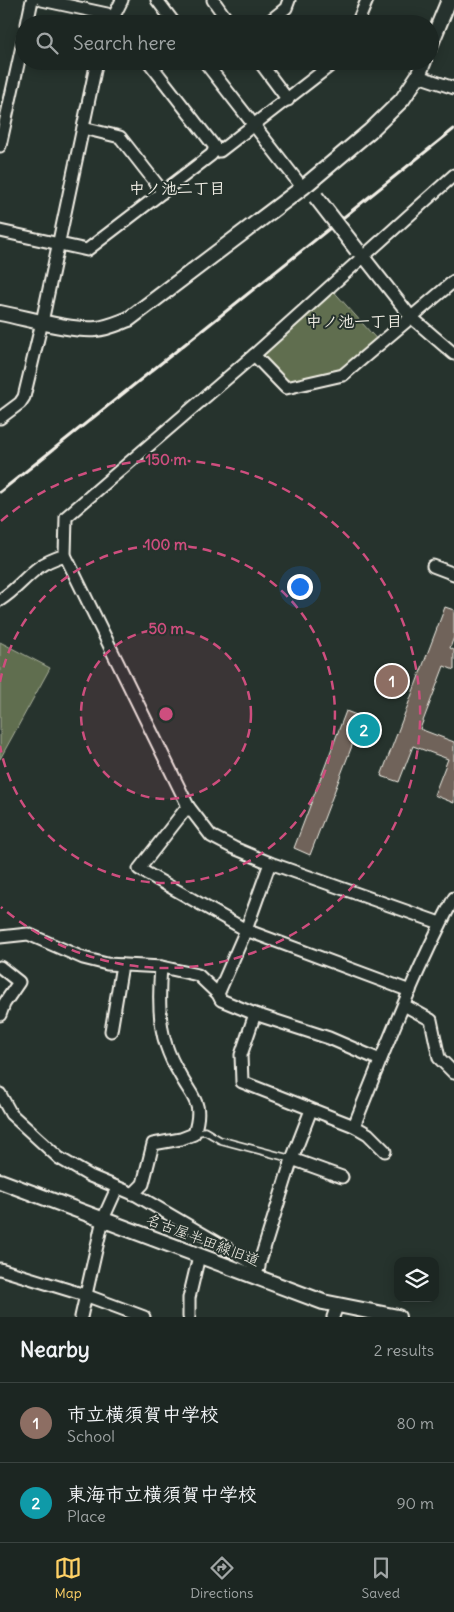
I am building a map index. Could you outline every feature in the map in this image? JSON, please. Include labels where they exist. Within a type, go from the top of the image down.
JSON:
[{"type":"street","points":[[29,15],[32,0]]},
{"type":"street","points":[[42,0],[108,15]]},
{"type":"street","points":[[116,15],[122,0]]},
{"type":"street","points":[[157,0],[168,15]]},
{"type":"street","points":[[213,0],[224,15]]},
{"type":"street","points":[[277,15],[286,8],[289,0]]},
{"type":"street","points":[[361,15],[367,0]]},
{"type":"street","points":[[439,24],[449,0]]},
{"type":"street","points":[[0,146],[17,70]]},
{"type":"street","points":[[0,418],[22,401],[42,322],[95,70]]},
{"type":"street","points":[[0,231],[87,250],[211,155],[214,151],[214,146],[155,70]]},
{"type":"street","points":[[211,70],[253,126],[304,186],[316,197],[411,317],[454,354]]},
{"type":"street","points":[[266,70],[288,100]]},
{"type":"street","points":[[214,151],[220,151],[325,70]]},
{"type":"street","points":[[0,313],[82,329],[112,326],[129,319],[304,186],[370,131],[402,100],[420,70]]},
{"type":"street","points":[[418,76],[454,88]]},
{"type":"street","points":[[84,128],[120,137],[163,192]]},
{"type":"street","points":[[440,923],[270,863],[211,836],[188,806],[65,555],[66,518],[254,354],[360,253],[454,175]]},
{"type":"street","points":[[254,354],[286,388],[343,375],[454,281]]},
{"type":"street","points":[[0,600],[12,592],[40,566],[65,555]]},
{"type":"street","points":[[434,566],[454,574]]},
{"type":"street","points":[[188,806],[139,869],[246,930],[410,991]]},
{"type":"street","points":[[218,994],[246,930],[270,863]]},
{"type":"street","points":[[354,1126],[410,991],[440,923],[454,898]]},
{"type":"street","points":[[0,937],[28,934],[83,958],[107,964],[160,967],[198,975],[218,994],[221,1000],[255,1014],[329,1038],[380,1060]]},
{"type":"street","points":[[111,1031],[122,965]]},
{"type":"street","points":[[0,967],[19,982],[4,1004],[0,1015]]},
{"type":"street","points":[[133,1194],[143,1184],[153,1144],[181,1139],[194,1134],[198,1112],[195,1098],[179,1073],[165,1044],[159,999],[160,967]]},
{"type":"street","points":[[404,1005],[431,1020],[439,1058],[454,1074]]},
{"type":"street","points":[[255,1014],[241,1055],[242,1082],[354,1126],[368,1134],[384,1151]]},
{"type":"street","points":[[0,1094],[11,1114],[59,1158],[90,1176],[133,1194],[257,1272],[292,1159],[311,1110]]},
{"type":"street","points":[[292,1159],[342,1177]]},
{"type":"street","name":"名古屋半田線旧道","points":[[0,1181],[199,1256],[257,1272],[335,1311],[398,1317]]},
{"type":"street","points":[[81,1317],[103,1220],[117,1188]]},
{"type":"street","points":[[189,1317],[189,1298],[199,1256]]},
{"type":"street","points":[[0,1269],[144,1317]]},
{"type":"lane","points":[[195,1130],[199,1132],[205,1131],[220,1140],[292,1159]]},
{"type":"green space","points":[[329,286],[380,343],[343,375],[286,388],[254,355]]},
{"type":"green space","points":[[0,642],[50,668],[0,759]]},
{"type":"building","points":[[445,607],[454,610],[454,637],[450,648],[454,650],[454,670],[444,666],[420,729],[454,742],[454,803],[434,795],[448,759],[413,746],[399,782],[381,776]]},
{"type":"building","points":[[346,711],[364,718],[363,721],[376,726],[370,744],[355,738],[310,855],[294,848]]},
{"type":"railway","points":[[0,492],[454,129]]},
{"type":"place","name":"市立横須賀中学校","points":[[392,681]]},
{"type":"place","name":"東海市立横須賀中学校","points":[[364,730]]},
{"type":"district","name":"中ノ池二丁目","points":[[177,188]]},
{"type":"district","name":"中ノ池一丁目","points":[[354,321]]}]
